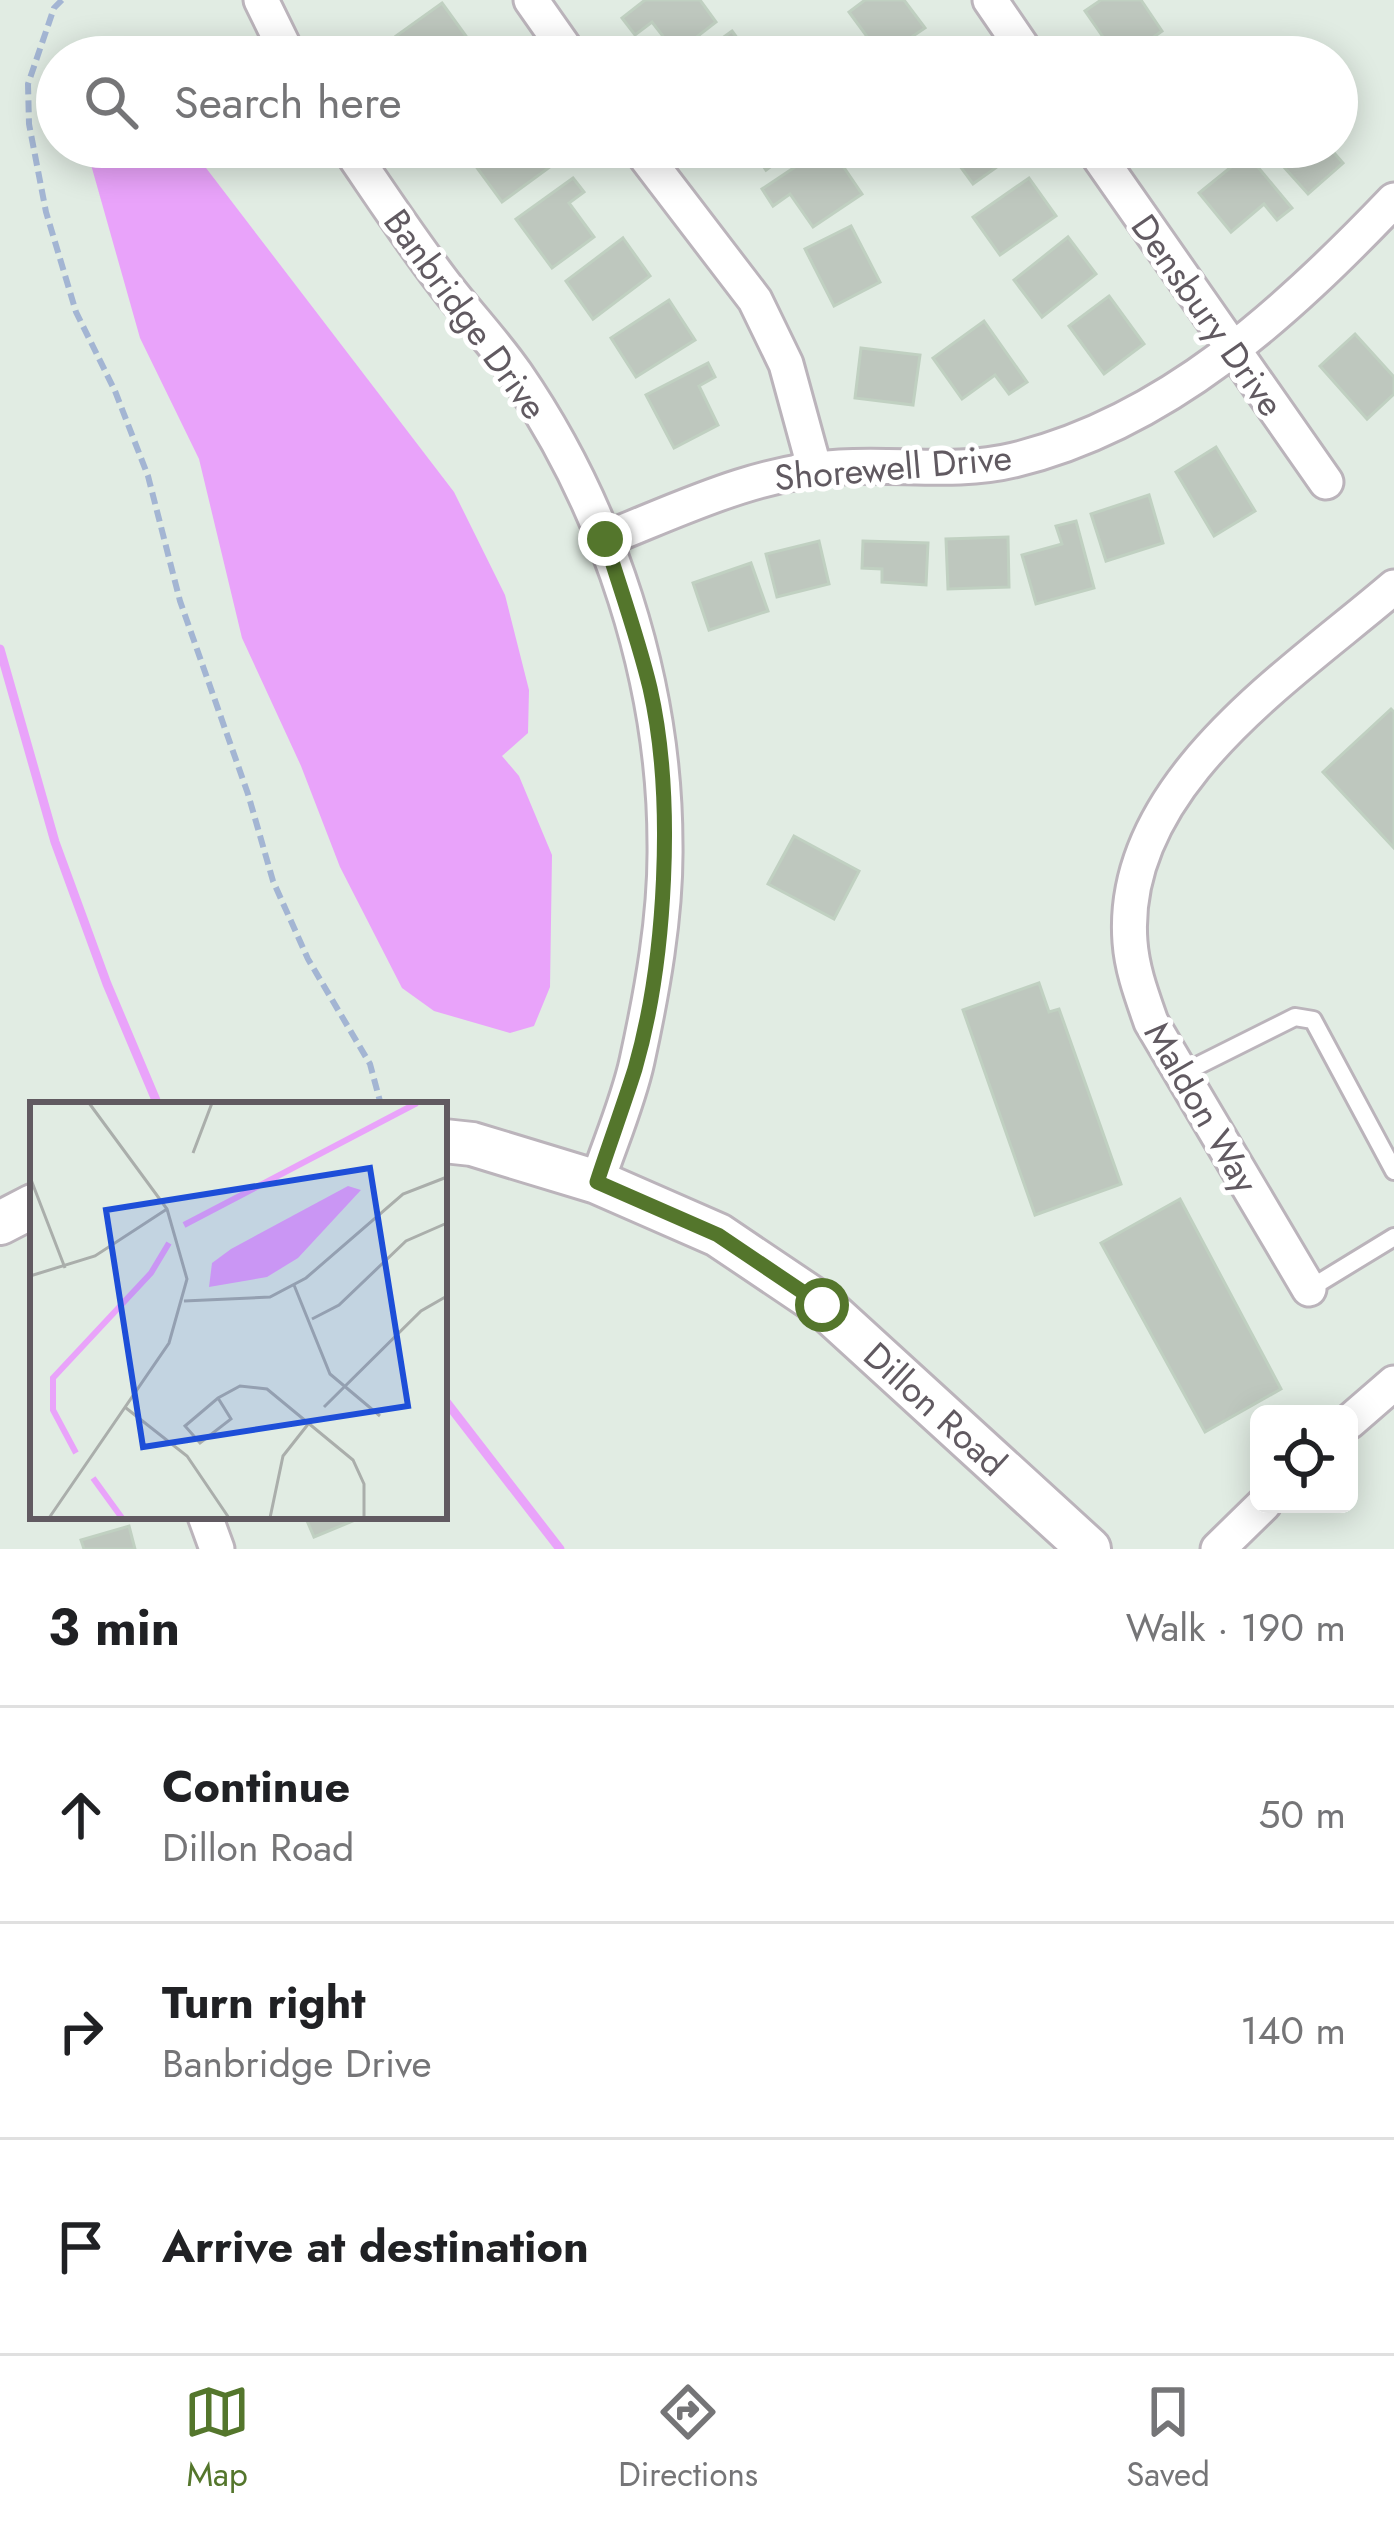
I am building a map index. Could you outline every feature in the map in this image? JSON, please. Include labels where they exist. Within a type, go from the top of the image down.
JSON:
[{"type":"street","points":[[261,0],[279,36]]},
{"type":"street","points":[[531,0],[556,36]]},
{"type":"street","points":[[990,0],[1015,36]]},
{"type":"street","name":"Banbridge Drive","points":[[363,168],[441,280],[516,374],[571,468],[605,539],[650,689],[662,768],[666,848],[656,957],[636,1065],[597,1182]]},
{"type":"street","points":[[654,168],[755,300],[786,364],[815,470]]},
{"type":"street","name":"Densbury Drive","points":[[1107,168],[1326,482]]},
{"type":"street","name":"Shorewell Drive","points":[[605,539],[764,476],[815,470],[953,468],[1010,462],[1071,444],[1142,413],[1233,351],[1394,200]]},
{"type":"street","name":"Maldon Way","points":[[1309,1289],[1151,1022],[1136,979],[1130,901],[1151,830],[1205,753],[1394,587]]},
{"type":"street","name":"Dillon Road","points":[[447,1141],[472,1144],[597,1182],[718,1235],[822,1305],[1088,1549]]},
{"type":"street","points":[[0,1223],[30,1208]]},
{"type":"street","points":[[1358,1414],[1394,1383]]},
{"type":"street","points":[[1218,1549],[1255,1513]]},
{"type":"street","points":[[206,1519],[218,1549]]},
{"type":"lane","points":[[1180,1075],[1295,1017],[1313,1020],[1394,1171]]},
{"type":"lane","points":[[1309,1289],[1394,1237]]},
{"type":"path","points":[[44,36],[54,8],[62,0]]},
{"type":"path","points":[[36,61],[28,84],[36,157]]},
{"type":"path","points":[[38,168],[76,312],[115,391],[148,476],[180,601],[248,794],[273,881],[308,959],[370,1064],[380,1102]]},
{"type":"shaded area","points":[[92,168],[206,168],[454,492],[505,595],[529,690],[528,733],[502,756],[519,776],[552,855],[550,987],[534,1026],[510,1033],[434,1011],[402,988],[340,867],[301,766],[242,638],[199,459],[140,338]]},
{"type":"building","points":[[645,0],[700,0],[716,22],[698,36],[663,36],[652,22],[635,35],[622,18]]},
{"type":"building","points":[[865,0],[904,0],[925,28],[913,36],[867,36],[849,12]]},
{"type":"building","points":[[1101,0],[1141,0],[1162,31],[1155,36],[1102,36],[1085,11]]},
{"type":"building","points":[[442,3],[466,36],[396,36]]},
{"type":"building","points":[[477,168],[548,168],[502,202]]},
{"type":"building","points":[[794,168],[844,168],[862,194],[813,227],[790,194],[773,206],[762,189]]},
{"type":"building","points":[[961,168],[996,168],[973,184]]},
{"type":"building","points":[[1230,168],[1259,168],[1292,208],[1277,220],[1264,204],[1231,232],[1199,193]]},
{"type":"building","points":[[1285,168],[1337,168],[1308,194]]},
{"type":"building","points":[[573,178],[584,192],[569,203],[594,237],[552,268],[516,219]]},
{"type":"building","points":[[1029,178],[1056,216],[1000,255],[973,217]]},
{"type":"building","points":[[851,226],[880,282],[834,306],[805,249]]},
{"type":"building","points":[[1068,237],[1096,274],[1042,317],[1014,280]]},
{"type":"building","points":[[623,238],[650,276],[593,319],[566,281]]},
{"type":"building","points":[[1109,296],[1144,344],[1104,374],[1069,326]]},
{"type":"building","points":[[669,300],[695,340],[636,377],[611,338]]},
{"type":"building","points":[[984,321],[1027,382],[1009,394],[995,375],[962,399],[933,358]]},
{"type":"building","points":[[1355,334],[1394,377],[1394,394],[1367,419],[1320,366]]},
{"type":"building","points":[[861,348],[920,355],[913,405],[855,398]]},
{"type":"building","points":[[708,363],[715,377],[699,386],[718,425],[674,448],[646,395]]},
{"type":"building","points":[[1216,447],[1255,511],[1214,536],[1176,472]]},
{"type":"building","points":[[1149,495],[1163,543],[1106,561],[1091,514]]},
{"type":"building","points":[[1076,521],[1094,588],[1036,604],[1022,555],[1062,544],[1056,526]]},
{"type":"building","points":[[1008,537],[1009,587],[948,589],[946,539]]},
{"type":"building","points":[[819,541],[829,584],[777,597],[766,554]]},
{"type":"building","points":[[863,541],[928,543],[926,585],[882,582],[882,569],[862,568]]},
{"type":"building","points":[[751,563],[768,611],[709,630],[693,583]]},
{"type":"building","points":[[1391,709],[1394,712],[1394,848],[1323,772]]},
{"type":"building","points":[[794,836],[859,871],[834,919],[768,884]]},
{"type":"building","points":[[1039,983],[1049,1012],[1059,1009],[1121,1184],[1035,1215],[963,1010]]},
{"type":"building","points":[[1180,1199],[1281,1389],[1205,1432],[1101,1243]]},
{"type":"building","points":[[306,1519],[358,1519],[314,1537]]},
{"type":"building","points":[[129,1526],[135,1549],[84,1549],[81,1540]]},
{"type":"waterway","points":[[0,649],[55,842],[157,1102]]},
{"type":"waterway","points":[[447,1403],[560,1549]]},
{"type":"route","points":[[605,539],[650,689],[662,768],[666,848],[656,957],[636,1065],[597,1182],[718,1235],[822,1305]]}]
